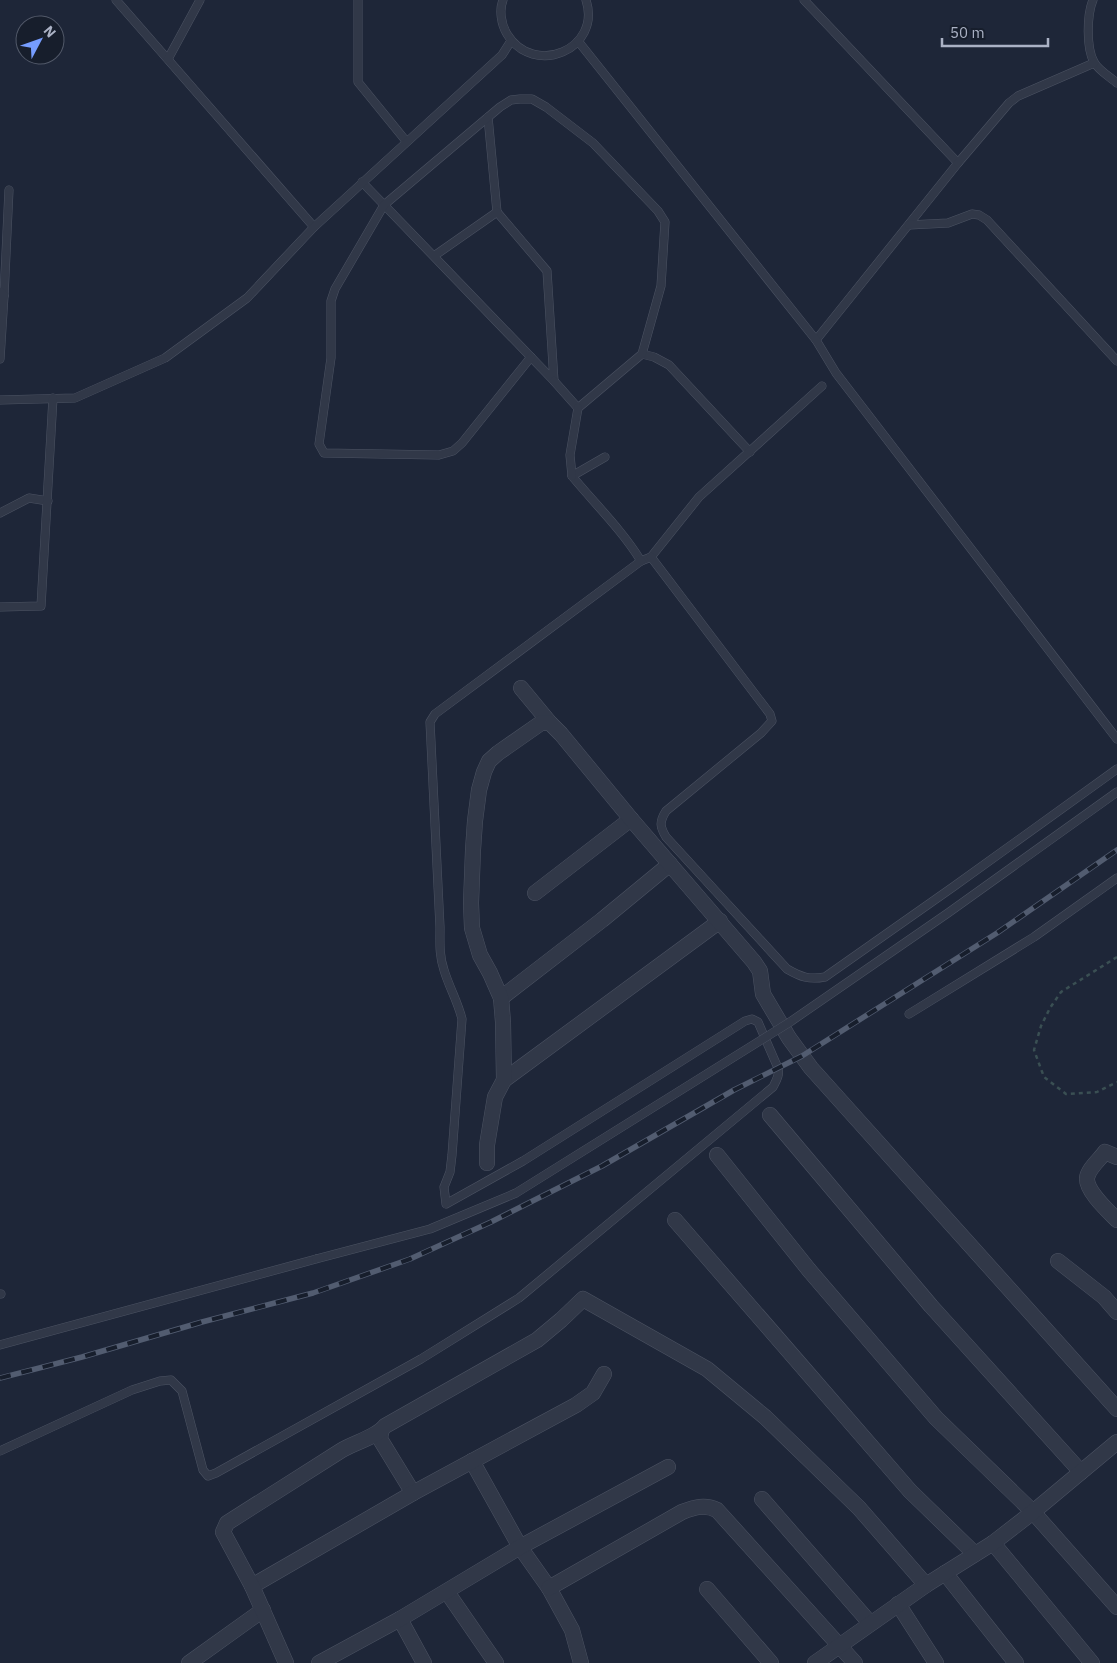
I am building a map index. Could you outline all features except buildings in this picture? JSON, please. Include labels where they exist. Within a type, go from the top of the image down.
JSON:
[{"type":"street","points":[[521,688],[754,962],[760,971],[763,994],[789,1038],[811,1068],[1117,1409]]},
{"type":"street","points":[[504,1080],[501,998],[480,956],[472,928],[471,903],[475,821],[479,790],[489,761],[498,752],[541,723],[550,723]]},
{"type":"street","points":[[536,893],[632,819]]},
{"type":"street","points":[[501,998],[595,926],[670,864]]},
{"type":"street","points":[[486,1163],[495,1097],[504,1080],[720,922]]},
{"type":"street","points":[[770,1115],[931,1306],[1081,1472]]},
{"type":"street","points":[[1117,1158],[1106,1152],[1090,1171],[1087,1178],[1089,1188],[1117,1220]]},
{"type":"street","points":[[717,1155],[809,1270],[936,1418],[1033,1512],[1115,1601]]},
{"type":"street","points":[[675,1220],[910,1491],[975,1554]]},
{"type":"street","points":[[1058,1261],[1104,1297],[1117,1312]]},
{"type":"street","points":[[286,1663],[252,1586],[223,1532],[226,1523],[342,1450],[380,1432],[385,1426],[537,1340],[583,1299],[707,1369],[765,1417],[859,1508],[926,1585]]},
{"type":"street","points":[[252,1586],[413,1493],[576,1405],[593,1393],[604,1374]]},
{"type":"street","points":[[380,1432],[380,1439],[413,1493]]},
{"type":"street","points":[[815,1663],[926,1585],[993,1543],[1117,1442]]},
{"type":"street","points":[[472,1461],[520,1547],[549,1588],[572,1630],[582,1663]]},
{"type":"street","points":[[318,1663],[400,1619],[520,1547],[668,1466]]},
{"type":"street","points":[[762,1499],[870,1624]]},
{"type":"street","points":[[549,1588],[682,1512],[708,1506],[717,1510],[855,1663]]},
{"type":"street","points":[[993,1543],[1092,1663]]},
{"type":"street","points":[[945,1573],[1016,1663]]},
{"type":"street","points":[[706,1589],[771,1663]]},
{"type":"street","points":[[447,1592],[496,1663]]},
{"type":"street","points":[[898,1604],[936,1663]]},
{"type":"street","points":[[189,1663],[263,1610]]},
{"type":"street","points":[[400,1619],[424,1663]]},
{"type":"lane","points":[[116,0],[314,227]]},
{"type":"lane","points":[[168,59],[200,0]]},
{"type":"lane","points":[[358,0],[358,82],[406,141]]},
{"type":"lane","points":[[503,0],[501,17],[504,30],[511,41],[523,50],[537,56],[552,56],[566,51],[578,41],[585,30],[588,18],[586,0]]},
{"type":"lane","points":[[804,0],[958,163]]},
{"type":"lane","points":[[1094,0],[1091,6],[1088,28],[1089,44],[1094,63],[1117,84]]},
{"type":"lane","points":[[0,400],[75,398],[165,358],[247,298],[314,227],[502,54],[511,41]]},
{"type":"lane","points":[[578,41],[816,340],[836,373],[1117,739]]},
{"type":"lane","points":[[816,340],[1008,103],[1018,96],[1094,63]]},
{"type":"lane","points":[[531,357],[462,443],[453,450],[439,455],[324,453],[318,444],[332,358],[331,301],[335,289],[384,204],[511,100],[532,100],[539,103],[593,143],[658,211],[665,222],[661,286],[642,354],[578,408],[570,454],[572,476],[617,530],[628,540],[641,561]]},
{"type":"lane","points":[[488,117],[497,212],[547,271],[554,381]]},
{"type":"lane","points":[[362,182],[578,408]]},
{"type":"lane","points":[[0,359],[2,293],[9,190]]},
{"type":"lane","points":[[434,256],[497,212]]},
{"type":"lane","points":[[909,225],[948,223],[972,214],[979,215],[987,220],[1117,361]]},
{"type":"lane","points":[[642,354],[654,357],[669,365],[750,452]]},
{"type":"lane","points":[[0,1451],[132,1390],[160,1381],[171,1380],[182,1391],[203,1470],[208,1476],[421,1359],[519,1298],[773,1087],[779,1071],[758,1022],[752,1019],[736,1026],[523,1161],[446,1204],[444,1187],[450,1172],[452,1155],[462,1019],[440,956],[430,722],[435,714],[641,561],[650,557],[699,497],[822,386]]},
{"type":"lane","points":[[0,607],[41,606],[53,398]]},
{"type":"lane","points":[[572,476],[605,456]]},
{"type":"lane","points":[[0,513],[29,498],[48,501]]},
{"type":"lane","points":[[650,557],[770,714],[772,721],[666,811],[660,819],[660,827],[666,837],[787,969],[803,978],[825,977],[1117,769]]},
{"type":"lane","points":[[0,1345],[430,1229],[516,1193],[790,1022],[948,913],[1117,792]]},
{"type":"lane","points":[[909,1014],[1034,937],[1117,878]]},
{"type":"path","points":[[1117,957],[1061,992],[1041,1026],[1034,1050],[1044,1077],[1066,1094],[1097,1092],[1117,1082]]},
{"type":"railway","points":[[0,1378],[313,1293],[410,1259],[491,1222],[602,1166],[734,1090],[802,1056],[997,933],[1117,850]]}]
